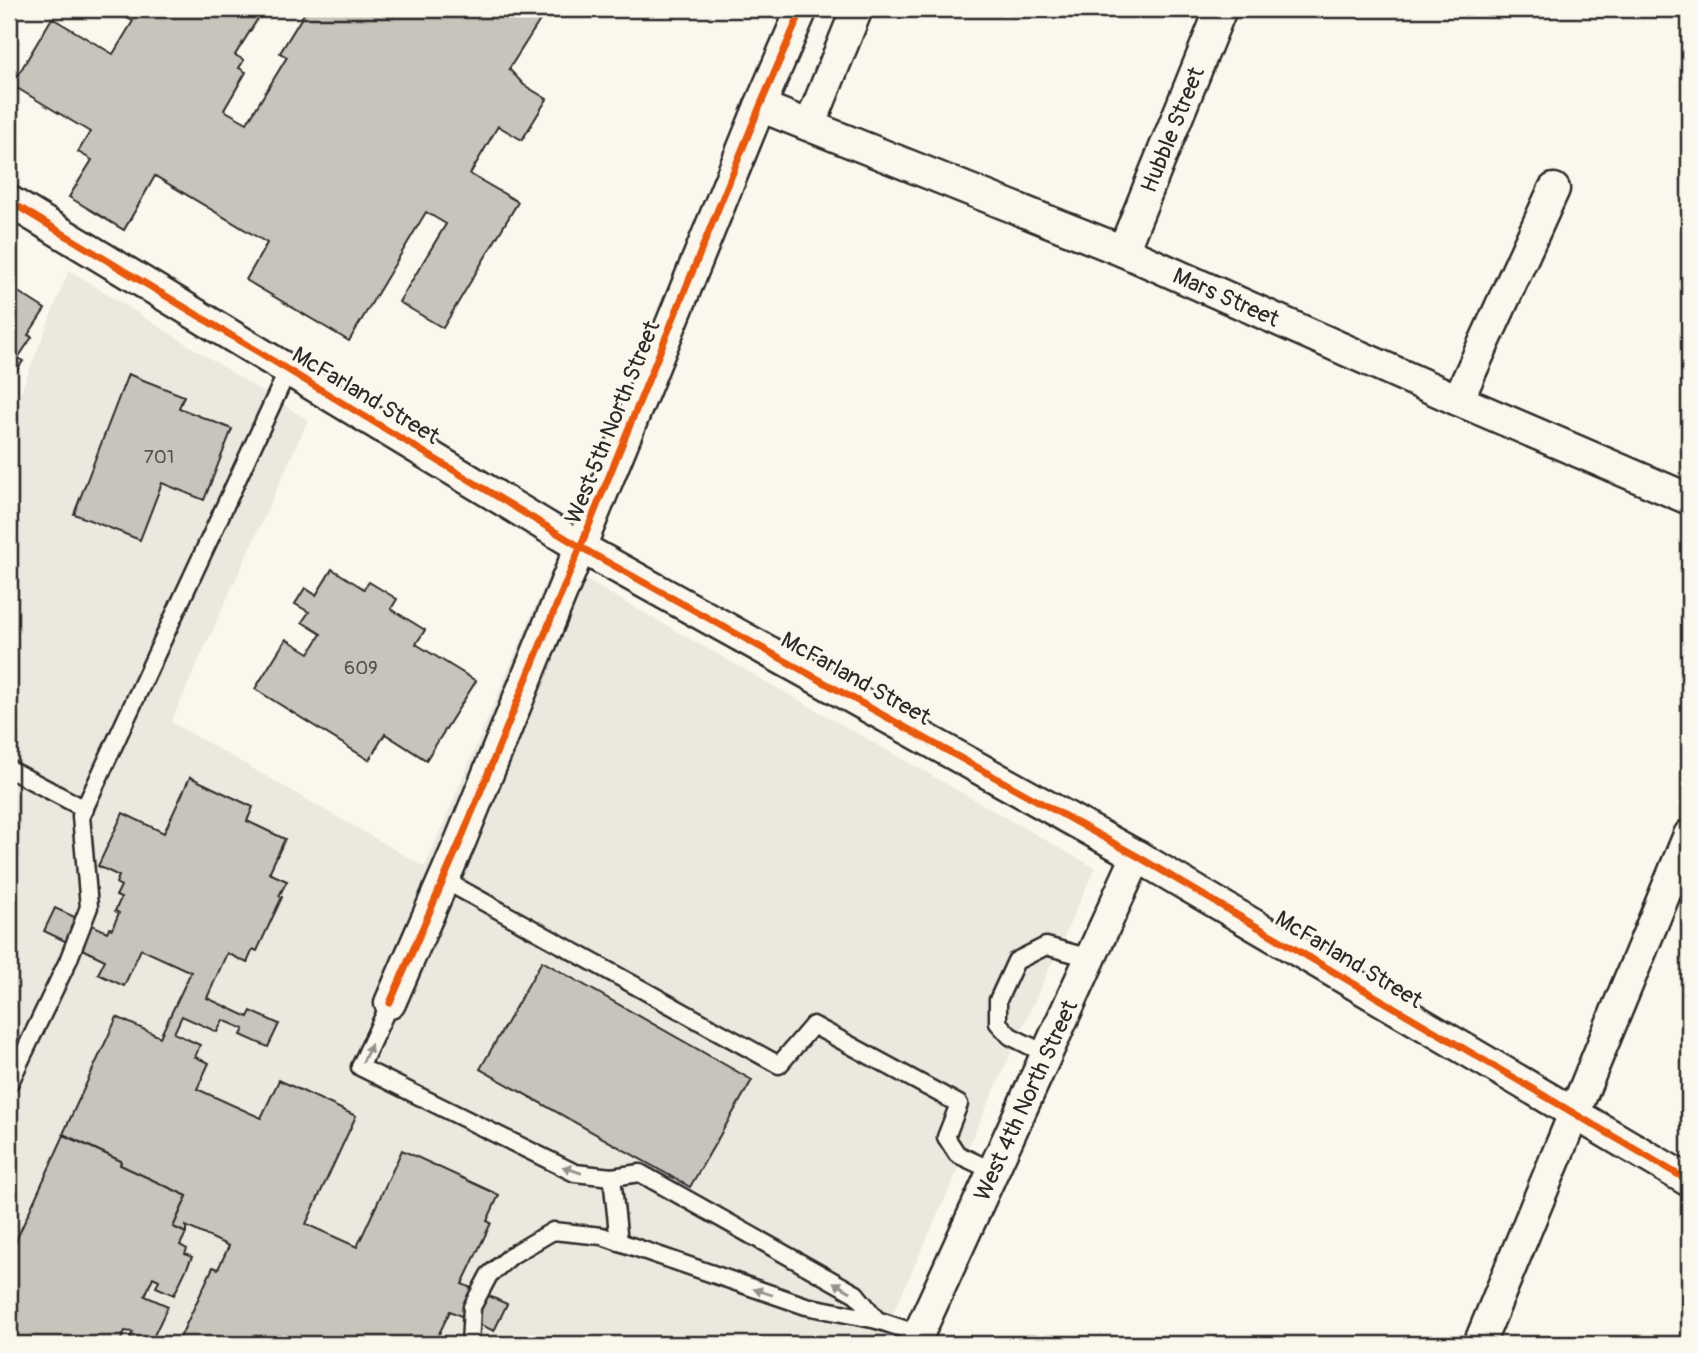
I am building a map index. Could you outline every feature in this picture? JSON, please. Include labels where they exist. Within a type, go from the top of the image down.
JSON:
[{"type":"street","name":"West 5th North Street","points":[[390,1003],[582,548],[760,106],[802,9]]},
{"type":"street","points":[[810,125],[857,9]]},
{"type":"street","name":"Hubble Street","points":[[1123,251],[1221,9]]},
{"type":"street","name":"Mars Street","points":[[760,106],[1123,251],[1689,499]]},
{"type":"street","points":[[1458,400],[1554,189]]},
{"type":"street","name":"McFarland Street","points":[[9,201],[582,548],[1137,856],[1689,1181]]},
{"type":"street","points":[[1479,1344],[1689,835]]},
{"type":"street","name":"West 4th North Street","points":[[916,1339],[1137,856]]},
{"type":"lane","points":[[9,1084],[68,961],[89,907],[81,816],[288,370]]},
{"type":"lane","points":[[9,769],[85,809]]},
{"type":"lane","points":[[444,880],[779,1065],[813,1025],[959,1104],[946,1137],[957,1154],[993,1171]]},
{"type":"lane","points":[[1046,1054],[1010,1037],[998,1023],[998,1000],[1016,961],[1046,946],[1090,958]]},
{"type":"lane","points":[[390,1003],[360,1067],[575,1173],[612,1177],[640,1173],[856,1294],[877,1320]]},
{"type":"lane","points":[[612,1177],[619,1242]]},
{"type":"lane","points":[[470,1344],[472,1307],[489,1275],[512,1255],[553,1231],[602,1236],[806,1306],[877,1320],[916,1339]]},
{"type":"shaded area","points":[[69,270],[308,420],[171,722],[425,867],[554,562],[1095,868],[879,1344],[9,1344],[9,422]]},
{"type":"building","points":[[130,9],[264,9],[235,55],[244,60],[239,68],[246,72],[224,110],[247,123],[287,57],[280,53],[307,9],[539,9],[544,14],[509,69],[524,85],[547,99],[522,140],[498,126],[470,174],[518,202],[443,328],[399,302],[446,224],[426,212],[349,341],[246,280],[267,243],[155,176],[124,230],[69,197],[92,160],[78,152],[90,132],[12,85],[52,18],[113,54],[133,21],[125,17]]},
{"type":"building","points":[[12,288],[45,309],[28,335],[32,337],[18,358],[23,361],[9,382],[9,290]]},
{"type":"building","points":[[128,374],[184,396],[179,408],[232,429],[204,500],[162,483],[140,540],[74,514]]},
{"type":"building","points":[[332,569],[364,589],[369,582],[397,599],[391,609],[425,630],[416,644],[476,681],[426,760],[385,734],[369,760],[255,689],[286,639],[309,653],[321,634],[302,622],[309,612],[295,604],[305,588],[316,595]]},
{"type":"building","points":[[190,777],[253,807],[247,821],[285,839],[269,873],[287,881],[257,951],[253,949],[247,963],[227,953],[207,998],[248,1017],[251,1011],[279,1024],[268,1047],[241,1035],[244,1029],[223,1020],[217,1032],[182,1016],[174,1033],[200,1045],[195,1057],[209,1063],[197,1089],[261,1118],[279,1080],[356,1116],[306,1224],[357,1247],[402,1150],[499,1195],[487,1221],[491,1223],[462,1284],[507,1304],[494,1331],[450,1311],[434,1344],[177,1344],[213,1267],[218,1269],[229,1246],[186,1226],[186,1233],[173,1227],[187,1196],[120,1165],[121,1161],[63,1134],[117,1017],[160,1037],[191,972],[141,949],[124,986],[98,974],[105,960],[44,931],[55,908],[107,932],[109,928],[112,929],[119,913],[115,911],[121,898],[116,896],[121,886],[116,883],[119,876],[98,866],[123,813],[164,833]]},
{"type":"building","points":[[542,961],[752,1080],[690,1187],[480,1069]]},
{"type":"building","points":[[64,1135],[187,1196],[173,1227],[186,1233],[180,1245],[187,1249],[185,1254],[192,1257],[174,1295],[156,1287],[159,1280],[153,1277],[145,1296],[168,1306],[150,1344],[130,1338],[133,1332],[125,1331],[119,1344],[9,1344],[9,1243],[14,1245]]},
{"type":"cycle path","points":[[390,1003],[460,842],[802,9]]},
{"type":"cycle path","points":[[9,201],[582,548],[1137,856],[1689,1181]]}]
